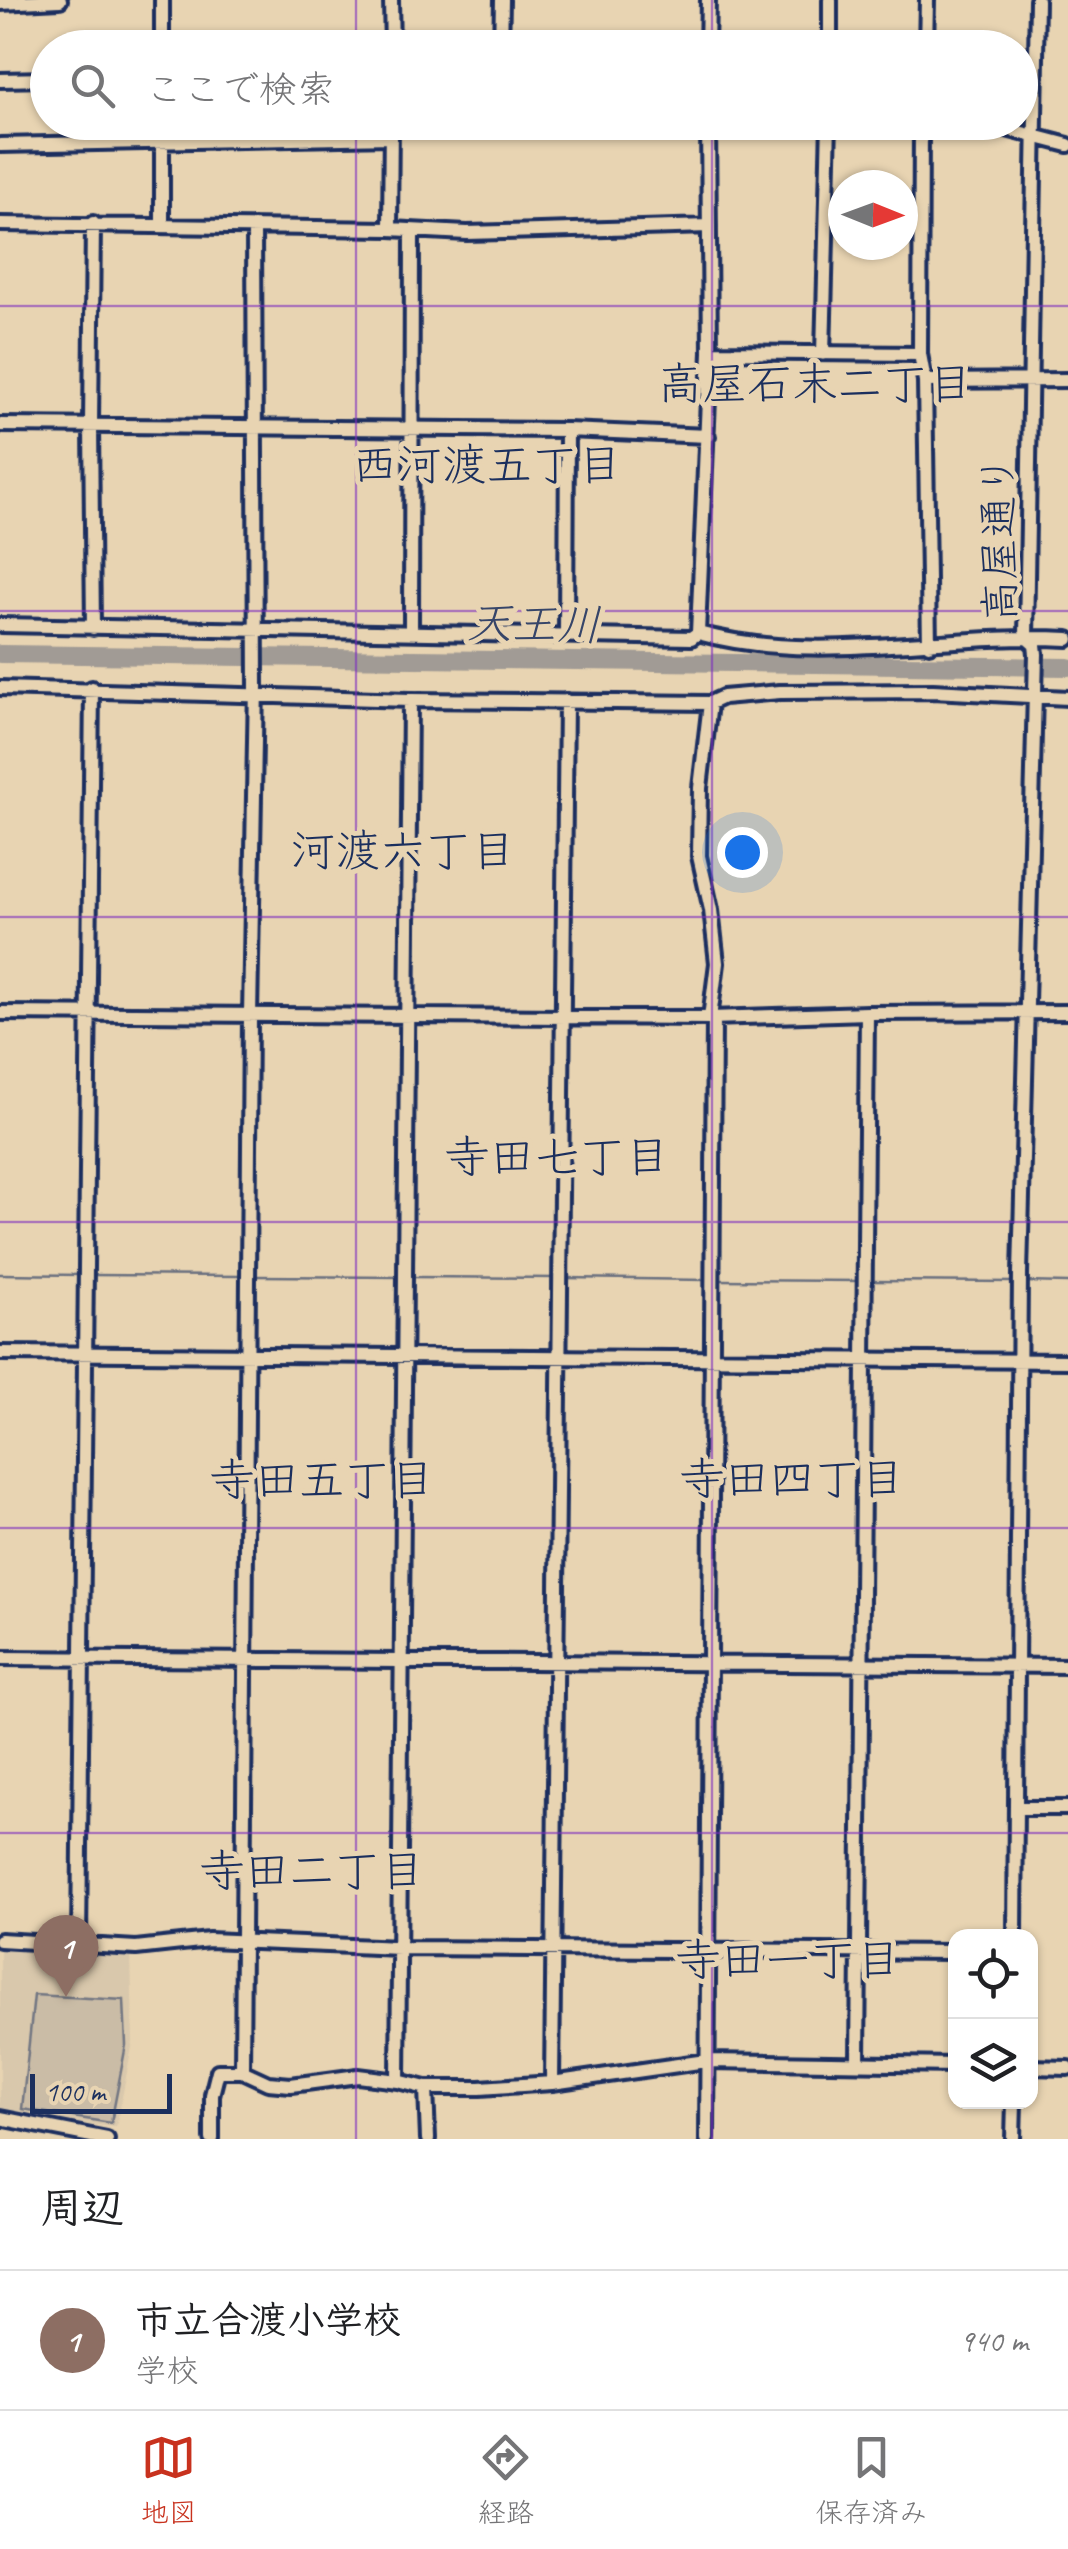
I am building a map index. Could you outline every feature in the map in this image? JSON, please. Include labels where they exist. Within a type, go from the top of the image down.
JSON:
[{"type":"street","points":[[10,2],[60,0]]},
{"type":"street","points":[[162,0],[162,30]]},
{"type":"street","points":[[392,0],[392,30]]},
{"type":"street","points":[[501,30],[502,0]]},
{"type":"street","points":[[707,30],[708,0]]},
{"type":"street","points":[[830,0],[830,30]]},
{"type":"street","points":[[926,30],[927,0]]},
{"type":"street","name":"高屋通り","points":[[1036,30],[1037,0]]},
{"type":"street","points":[[0,80],[30,79]]},
{"type":"street","points":[[1038,137],[1068,145]]},
{"type":"street","points":[[0,145],[183,140]]},
{"type":"street","points":[[390,229],[391,140]]},
{"type":"street","points":[[0,625],[256,636],[411,630],[691,638],[698,632],[708,436],[708,140]]},
{"type":"street","points":[[823,354],[829,140]]},
{"type":"street","points":[[921,140],[920,354],[925,381],[929,645]]},
{"type":"street","name":"高屋通り","points":[[1034,140],[1026,637],[1035,645],[1035,692]]},
{"type":"street","points":[[162,141],[162,225]]},
{"type":"street","points":[[93,223],[90,425],[94,628]]},
{"type":"street","points":[[0,224],[412,232],[709,226]]},
{"type":"street","points":[[242,2071],[256,636],[254,227]]},
{"type":"street","points":[[411,630],[412,232]]},
{"type":"street","points":[[710,352],[920,354]]},
{"type":"street","points":[[925,381],[1068,380]]},
{"type":"street","points":[[0,425],[567,430],[708,436]]},
{"type":"street","points":[[566,635],[567,430]]},
{"type":"street","points":[[698,632],[759,646],[1068,639]]},
{"type":"street","points":[[0,688],[255,690],[410,700],[566,702],[710,703],[780,692],[1035,692],[1068,698]]},
{"type":"street","points":[[78,1944],[92,688]]},
{"type":"street","points":[[1015,1929],[1020,1281],[1035,692]]},
{"type":"street","points":[[398,2080],[410,700]]},
{"type":"street","points":[[552,2083],[566,702]]},
{"type":"street","points":[[706,2139],[712,1018],[716,963],[699,856],[700,788],[710,703]]},
{"type":"street","points":[[0,1013],[712,1018],[1068,1012]]},
{"type":"street","points":[[858,2063],[867,1013]]},
{"type":"street","points":[[0,1352],[1068,1360]]},
{"type":"street","points":[[0,1658],[1068,1666]]},
{"type":"street","points":[[1016,1808],[1068,1808]]},
{"type":"street","points":[[0,1940],[136,1948],[210,1940],[400,1948],[948,1952]]},
{"type":"street","points":[[212,2139],[212,2095],[218,2071],[242,2071],[268,2083],[291,2085],[358,2076],[398,2080],[426,2088],[552,2083],[706,2060],[948,2065]]},
{"type":"street","points":[[1038,2066],[1068,2068]]},
{"type":"street","points":[[426,2088],[428,2139]]},
{"type":"street","points":[[1013,2139],[1014,2109]]},
{"type":"street","points":[[0,2118],[107,2139]]},
{"type":"shaded area","points":[[0,1946],[131,1953],[133,2042],[116,2127],[0,2109]]},
{"type":"shaded area","points":[[34,1995],[124,2000],[126,2045],[111,2123],[22,2109]]},
{"type":"waterway","name":"天王川","points":[[0,654],[1068,667]]},
{"type":"waterway","points":[[0,1274],[82,1275]]},
{"type":"waterway","points":[[90,1275],[242,1276]]},
{"type":"waterway","points":[[255,1276],[402,1277]]},
{"type":"waterway","points":[[410,1277],[557,1278]]},
{"type":"waterway","points":[[565,1278],[707,1280]]},
{"type":"waterway","points":[[720,1280],[862,1281]]},
{"type":"waterway","points":[[870,1281],[1017,1282]]},
{"type":"waterway","points":[[1025,1282],[1068,1283]]},
{"type":"place","name":"市立合渡小学校","points":[[66,1997]]},
{"type":"district","name":"高屋石末二丁目","points":[[815,383]]},
{"type":"district","name":"西河渡五丁目","points":[[487,464]]},
{"type":"district","name":"河渡六丁目","points":[[403,850]]},
{"type":"district","name":"寺田七丁目","points":[[557,1156]]},
{"type":"district","name":"寺田四丁目","points":[[792,1478]]},
{"type":"district","name":"寺田五丁目","points":[[322,1479]]},
{"type":"district","name":"寺田二丁目","points":[[312,1870]]},
{"type":"district","name":"寺田一丁目","points":[[788,1959]]}]
